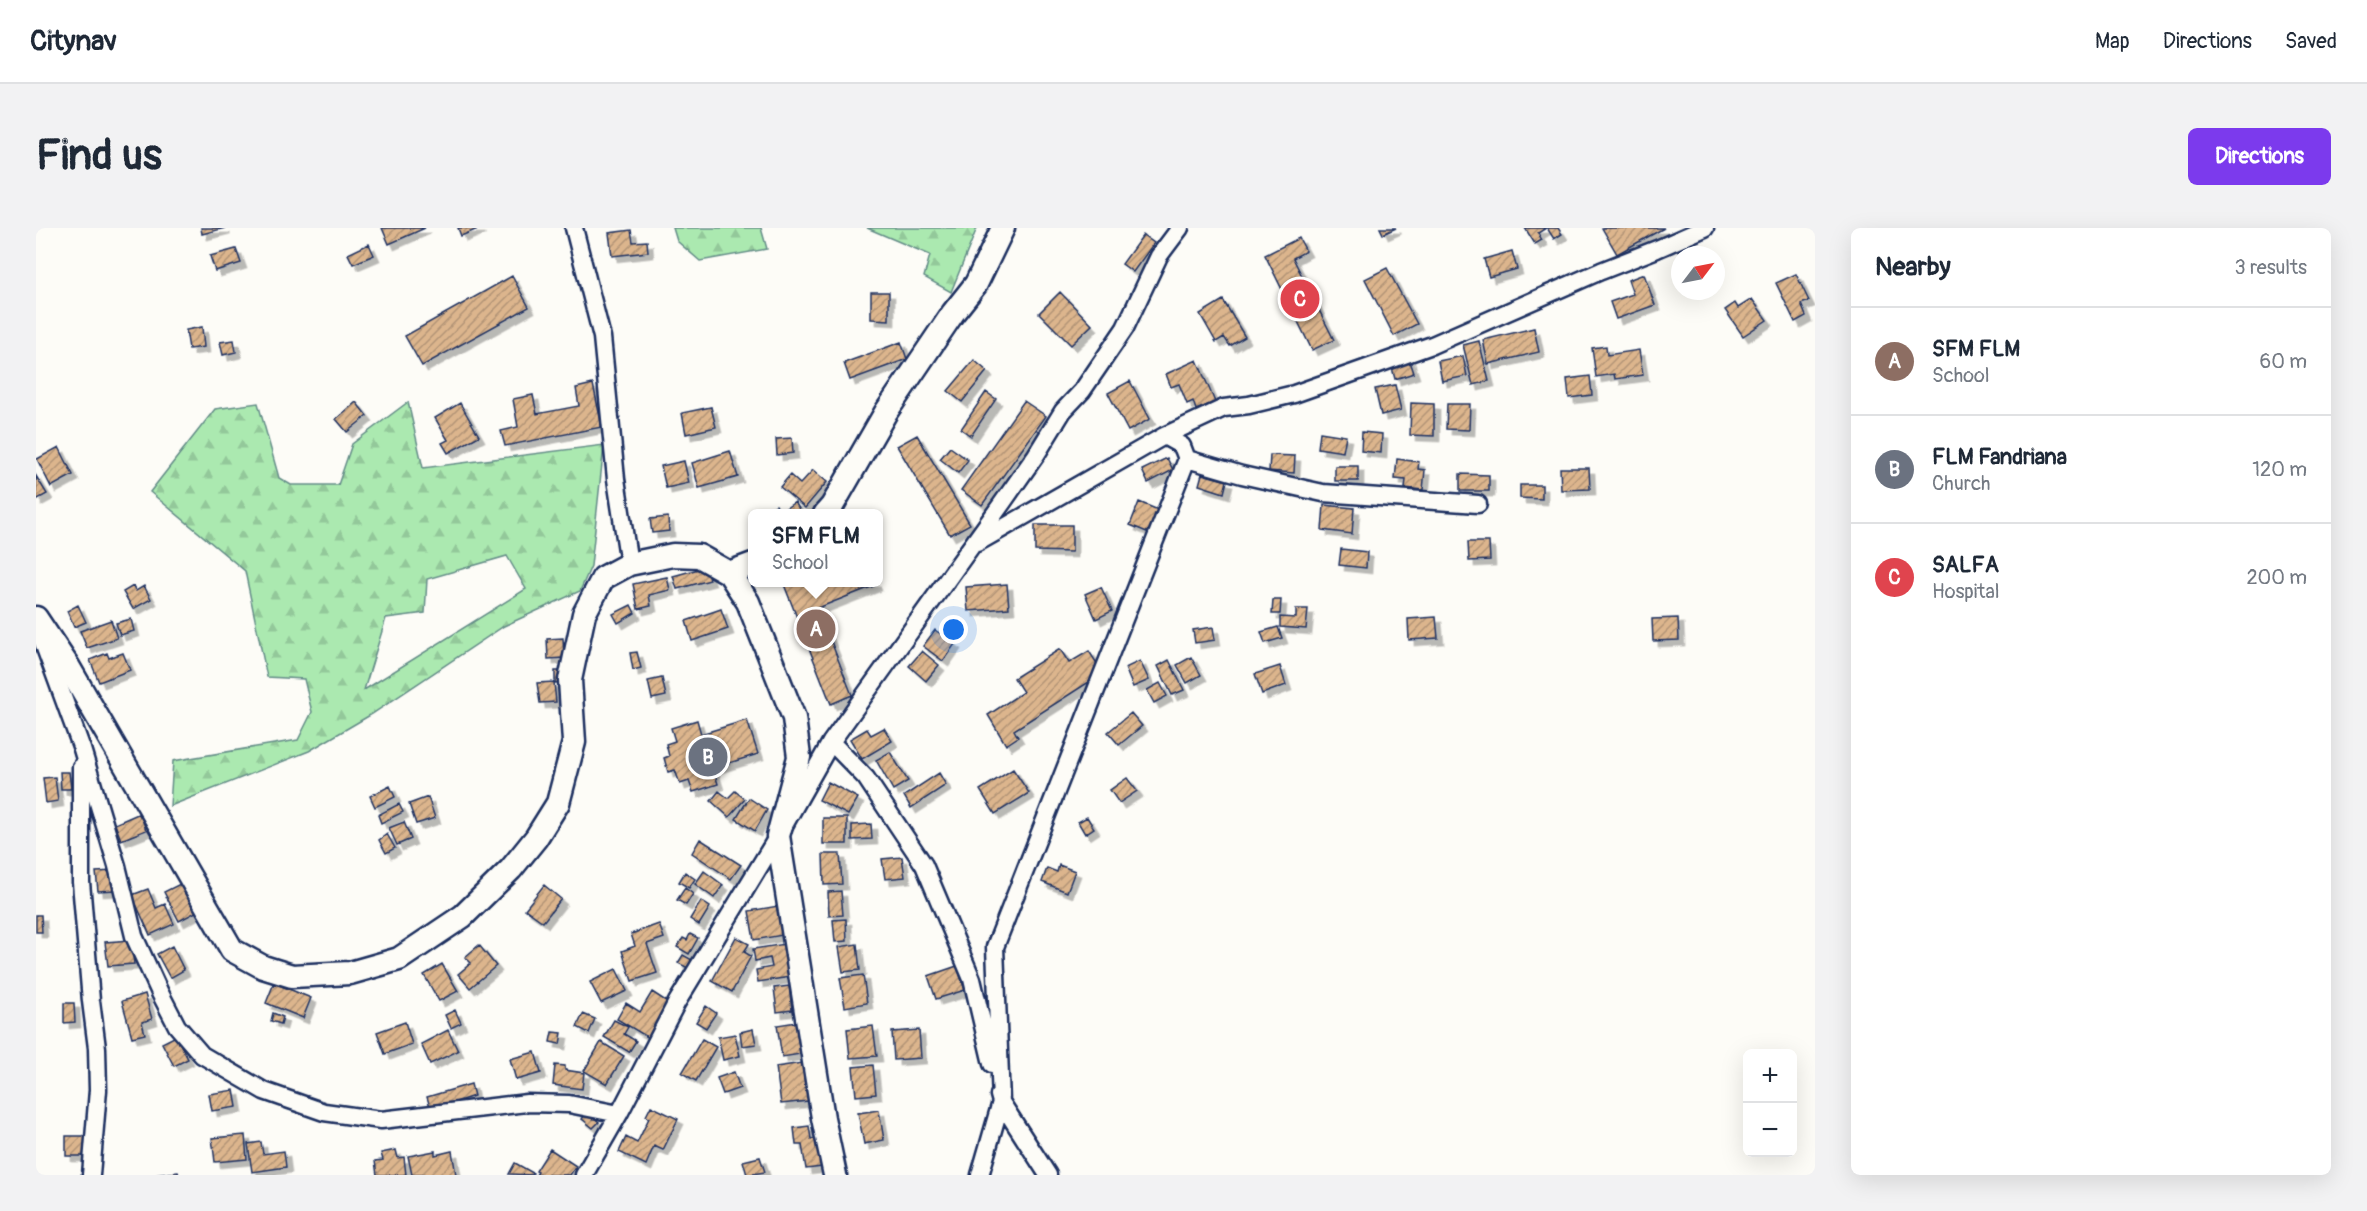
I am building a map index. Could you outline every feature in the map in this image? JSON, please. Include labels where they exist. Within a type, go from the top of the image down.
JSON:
[{"type":"main road","points":[[829,509],[886,412],[953,313],[976,284],[1003,228]]},
{"type":"main road","points":[[36,620],[68,666],[232,950],[262,967],[292,976],[350,973],[399,959],[463,916],[511,869],[536,838],[558,803],[574,742],[570,680],[584,614],[603,578],[629,564],[673,555],[699,556],[729,573],[748,602],[795,718],[800,757],[778,836],[835,1175]]},
{"type":"main road","points":[[729,573],[748,566]]},
{"type":"street","points":[[574,228],[602,337],[616,479],[629,564]]},
{"type":"street","points":[[584,1175],[619,1114],[677,1002],[778,836],[831,742],[1036,455],[1063,411],[1082,391],[1125,328],[1159,256],[1180,228]]},
{"type":"street","points":[[971,547],[1164,436],[1224,408],[1249,405],[1294,394],[1432,345],[1705,228]]},
{"type":"street","points":[[980,1175],[1001,1102],[995,947],[1187,459],[1182,446],[1164,436]]},
{"type":"street","points":[[1187,459],[1242,475],[1323,493],[1478,504]]},
{"type":"street","points":[[36,620],[82,748],[117,866],[134,936],[159,993],[177,1026],[202,1055],[264,1092],[324,1112],[381,1120],[527,1103],[569,1104],[619,1114]]},
{"type":"street","points":[[831,742],[866,778],[924,865],[972,979],[1001,1102],[1048,1175]]},
{"type":"street","points":[[82,748],[81,882],[98,1080],[91,1175]]},
{"type":"green space","points":[[673,228],[761,228],[767,249],[700,261],[677,241]]},
{"type":"green space","points":[[867,228],[977,228],[951,292],[924,277],[930,255]]},
{"type":"green space","points":[[408,402],[423,468],[604,445],[591,566],[580,591],[504,626],[372,714],[309,751],[170,806],[173,761],[298,740],[312,712],[304,679],[267,677],[245,571],[150,492],[215,409],[258,403],[279,478],[291,485],[338,485],[352,444]],"holes":[[[507,556],[526,589],[364,690],[386,618],[425,613],[427,579]]]},
{"type":"building","points":[[201,228],[225,228],[202,234]]},
{"type":"building","points":[[382,228],[425,228],[389,244]]},
{"type":"building","points":[[458,228],[480,228],[461,236]]},
{"type":"building","points":[[1380,228],[1396,228],[1383,234]]},
{"type":"building","points":[[1525,228],[1546,228],[1538,233],[1542,240],[1535,244]]},
{"type":"building","points":[[1547,228],[1558,228],[1562,234],[1554,239]]},
{"type":"building","points":[[1602,228],[1664,228],[1617,254]]},
{"type":"building","points":[[631,230],[633,242],[647,241],[648,252],[612,256],[609,233]]},
{"type":"building","points":[[1143,235],[1154,243],[1133,272],[1122,264]]},
{"type":"building","points":[[1299,238],[1306,251],[1293,258],[1334,340],[1312,350],[1265,255]]},
{"type":"building","points":[[369,244],[374,255],[353,264],[348,254]]},
{"type":"building","points":[[236,249],[241,263],[215,271],[210,256]]},
{"type":"building","points":[[1512,251],[1517,269],[1489,277],[1484,259]]},
{"type":"building","points":[[1387,268],[1417,324],[1394,336],[1365,279]]},
{"type":"building","points":[[1644,274],[1655,305],[1616,319],[1610,302],[1633,294],[1628,280]]},
{"type":"building","points":[[1796,274],[1809,301],[1801,304],[1806,316],[1795,322],[1776,283]]},
{"type":"building","points":[[512,276],[529,307],[422,366],[405,336]]},
{"type":"building","points":[[871,292],[889,292],[889,320],[871,319]]},
{"type":"building","points":[[1060,292],[1092,325],[1071,345],[1039,313]]},
{"type":"building","points":[[1752,299],[1767,320],[1743,336],[1725,310],[1735,303],[1738,308]]},
{"type":"building","points":[[1223,300],[1245,337],[1230,346],[1224,337],[1216,342],[1200,314]]},
{"type":"building","points":[[202,327],[204,347],[189,349],[186,330]]},
{"type":"building","points":[[1534,328],[1539,352],[1488,364],[1483,340]]},
{"type":"building","points":[[234,340],[236,352],[223,355],[220,342]]},
{"type":"building","points":[[1479,341],[1489,381],[1473,385],[1463,345]]},
{"type":"building","points":[[901,342],[907,359],[850,380],[844,363]]},
{"type":"building","points":[[1606,346],[1607,355],[1639,350],[1643,375],[1615,379],[1614,374],[1596,377],[1592,348]]},
{"type":"building","points":[[1463,356],[1467,376],[1442,381],[1438,361]]},
{"type":"building","points":[[1409,358],[1414,373],[1395,379],[1391,364]]},
{"type":"building","points":[[974,360],[987,371],[962,402],[948,391]]},
{"type":"building","points":[[1197,360],[1215,402],[1196,410],[1193,401],[1187,404],[1179,384],[1171,387],[1166,374]]},
{"type":"building","points":[[1590,376],[1592,395],[1569,398],[1567,379]]},
{"type":"building","points":[[1130,381],[1150,419],[1128,431],[1108,393]]},
{"type":"building","points":[[593,384],[602,427],[505,446],[501,431],[518,427],[513,399],[533,395],[537,414],[579,406],[576,388]]},
{"type":"building","points":[[1395,385],[1401,410],[1381,415],[1375,389]]},
{"type":"building","points":[[986,392],[996,399],[971,436],[961,429]]},
{"type":"building","points":[[1024,401],[1046,416],[982,505],[961,490]]},
{"type":"building","points":[[356,402],[367,416],[347,432],[336,419]]},
{"type":"building","points":[[460,403],[479,436],[448,453],[442,443],[448,440],[435,418]]},
{"type":"building","points":[[1411,403],[1434,404],[1434,436],[1410,435]]},
{"type":"building","points":[[1447,404],[1470,404],[1469,430],[1446,429]]},
{"type":"building","points":[[711,407],[716,427],[686,434],[682,413]]},
{"type":"building","points":[[1320,432],[1346,436],[1343,452],[1318,448]]},
{"type":"building","points":[[1362,432],[1382,434],[1381,453],[1361,451]]},
{"type":"building","points":[[917,435],[970,524],[950,535],[897,446]]},
{"type":"building","points":[[792,438],[793,453],[777,455],[776,439]]},
{"type":"building","points":[[59,447],[73,475],[51,487],[37,459]]},
{"type":"building","points":[[950,447],[968,460],[958,473],[940,459]]},
{"type":"building","points":[[730,451],[738,477],[699,488],[692,463]]},
{"type":"building","points":[[1270,455],[1295,456],[1294,473],[1269,471]]},
{"type":"building","points":[[1167,458],[1173,470],[1148,483],[1142,470]]},
{"type":"building","points":[[1397,459],[1419,462],[1418,469],[1425,470],[1423,490],[1405,488],[1406,480],[1395,479]]},
{"type":"building","points":[[684,461],[689,483],[666,488],[661,466]]},
{"type":"building","points":[[1335,466],[1358,466],[1358,481],[1335,481]]},
{"type":"building","points":[[1560,468],[1589,468],[1590,489],[1561,490]]},
{"type":"building","points":[[813,470],[827,482],[805,508],[780,487],[790,475],[800,484]]},
{"type":"building","points":[[1202,474],[1227,481],[1224,493],[1199,485]]},
{"type":"building","points":[[1460,474],[1489,475],[1489,491],[1460,491]]},
{"type":"building","points":[[36,476],[47,494],[36,500]]},
{"type":"building","points":[[1520,485],[1542,485],[1542,499],[1520,498]]},
{"type":"building","points":[[795,502],[799,509],[784,509]]},
{"type":"building","points":[[1139,502],[1163,512],[1154,535],[1130,525]]},
{"type":"building","points":[[1324,505],[1354,508],[1352,534],[1322,530]]},
{"type":"building","points":[[668,517],[669,531],[652,533],[650,519]]},
{"type":"building","points":[[1035,525],[1072,525],[1072,552],[1035,551]]},
{"type":"building","points":[[1468,542],[1489,542],[1490,560],[1469,561]]},
{"type":"building","points":[[1341,549],[1367,552],[1366,568],[1339,565]]},
{"type":"building","points":[[706,567],[710,580],[677,589],[673,576]]},
{"type":"building","points":[[667,577],[670,590],[649,595],[651,606],[638,609],[633,584]]},
{"type":"building","points":[[1007,584],[1009,608],[968,611],[966,587]]},
{"type":"building","points":[[133,586],[136,591],[144,586],[151,599],[133,609],[123,592]]},
{"type":"building","points":[[785,587],[871,587],[818,608],[852,695],[831,704]]},
{"type":"building","points":[[1101,587],[1112,611],[1096,619],[1085,594]]},
{"type":"building","points":[[1273,600],[1281,600],[1280,614],[1272,614]]},
{"type":"building","points":[[78,605],[86,622],[74,627],[67,611]]},
{"type":"building","points":[[631,605],[635,613],[618,623],[613,614]]},
{"type":"building","points":[[721,609],[728,629],[692,641],[686,621]]},
{"type":"building","points":[[1296,609],[1308,609],[1306,629],[1280,627],[1280,617],[1296,618]]},
{"type":"building","points":[[1436,617],[1438,638],[1409,640],[1408,619]]},
{"type":"building","points":[[1678,618],[1679,640],[1653,641],[1652,619]]},
{"type":"building","points":[[131,619],[134,631],[120,635],[116,623]]},
{"type":"building","points":[[111,620],[117,638],[87,648],[80,631]]},
{"type":"building","points":[[1213,627],[1215,640],[1195,643],[1193,630]]},
{"type":"building","points":[[1278,627],[1282,638],[1265,643],[1261,632]]},
{"type":"building","points":[[935,630],[955,644],[943,661],[923,646]]},
{"type":"building","points":[[563,638],[564,658],[548,659],[547,639]]},
{"type":"building","points":[[1060,649],[1069,663],[1089,651],[1103,673],[1014,730],[1018,737],[1006,745],[988,715],[1023,692],[1014,678]]},
{"type":"building","points":[[922,651],[939,665],[926,681],[909,666]]},
{"type":"building","points":[[637,652],[641,668],[633,670],[630,653]]},
{"type":"building","points":[[107,653],[109,658],[123,653],[130,670],[99,682],[90,660]]},
{"type":"building","points":[[1191,657],[1201,675],[1187,683],[1177,665]]},
{"type":"building","points":[[1169,660],[1184,690],[1172,695],[1158,666]]},
{"type":"building","points":[[1140,661],[1149,680],[1133,687],[1125,668]]},
{"type":"building","points":[[1280,666],[1286,685],[1262,694],[1255,674]]},
{"type":"building","points":[[555,671],[568,671],[568,682],[555,683]]},
{"type":"building","points":[[662,678],[666,696],[652,699],[648,681]]},
{"type":"building","points":[[554,682],[556,702],[540,703],[537,683]]},
{"type":"building","points":[[1160,683],[1167,696],[1154,703],[1147,690]]},
{"type":"building","points":[[1131,713],[1142,726],[1119,745],[1108,732]]},
{"type":"building","points":[[697,720],[701,734],[747,720],[758,754],[713,768],[718,784],[693,792],[689,781],[680,784],[675,770],[668,772],[664,758],[669,756],[666,744],[675,741],[671,728]]},
{"type":"building","points":[[884,728],[892,741],[862,759],[850,739],[867,729],[871,735]]},
{"type":"building","points":[[890,752],[908,781],[893,790],[876,760]]},
{"type":"building","points":[[1013,769],[1029,793],[995,814],[980,790]]},
{"type":"building","points":[[60,772],[69,772],[71,789],[61,789]]},
{"type":"building","points":[[939,773],[946,785],[911,808],[904,796]]},
{"type":"building","points":[[55,777],[58,801],[46,803],[43,778]]},
{"type":"building","points":[[1127,778],[1137,791],[1119,803],[1110,790]]},
{"type":"building","points":[[828,782],[858,798],[848,815],[819,800]]},
{"type":"building","points":[[390,786],[395,797],[375,807],[370,796]]},
{"type":"building","points":[[719,791],[728,798],[735,791],[745,799],[729,817],[711,801]]},
{"type":"building","points":[[428,797],[435,818],[416,824],[409,804]]},
{"type":"building","points":[[749,798],[767,810],[755,831],[736,819]]},
{"type":"building","points":[[399,804],[403,812],[381,823],[378,815]]},
{"type":"building","points":[[140,813],[146,830],[121,840],[115,824]]},
{"type":"building","points":[[1087,817],[1094,828],[1085,834],[1078,822]]},
{"type":"building","points":[[823,818],[847,818],[847,844],[823,844]]},
{"type":"building","points":[[404,822],[411,839],[397,845],[389,828]]},
{"type":"building","points":[[871,824],[872,839],[852,840],[852,825]]},
{"type":"building","points":[[387,834],[395,848],[386,853],[379,840]]},
{"type":"building","points":[[700,839],[741,865],[731,879],[692,853]]},
{"type":"building","points":[[823,854],[840,854],[842,884],[824,885]]},
{"type":"building","points":[[902,857],[905,877],[885,879],[882,859]]},
{"type":"building","points":[[1059,865],[1075,871],[1067,892],[1042,882],[1047,868],[1057,872]]},
{"type":"building","points":[[115,871],[116,890],[98,891],[96,872]]},
{"type":"building","points":[[704,871],[723,885],[714,898],[695,884]]},
{"type":"building","points":[[685,872],[695,879],[689,888],[679,882]]},
{"type":"building","points":[[182,883],[196,912],[179,921],[164,892]]},
{"type":"building","points":[[544,885],[561,899],[543,922],[525,909]]},
{"type":"building","points":[[685,888],[693,894],[686,905],[677,900]]},
{"type":"building","points":[[148,889],[156,908],[165,904],[174,924],[150,935],[132,895]]},
{"type":"building","points":[[841,891],[843,915],[829,916],[828,892]]},
{"type":"building","points":[[701,901],[710,907],[699,925],[690,919]]},
{"type":"building","points":[[778,906],[783,935],[754,940],[749,911]]},
{"type":"building","points":[[36,915],[41,915],[42,932],[36,932]]},
{"type":"building","points":[[846,919],[847,941],[835,942],[833,920]]},
{"type":"building","points":[[659,924],[664,938],[647,944],[657,973],[632,981],[622,951],[635,946],[631,934]]},
{"type":"building","points":[[690,934],[698,938],[689,954],[677,947],[683,938],[687,940]]},
{"type":"building","points":[[736,937],[749,944],[744,952],[751,956],[732,992],[712,981]]},
{"type":"building","points":[[131,940],[134,964],[108,966],[105,942]]},
{"type":"building","points":[[785,944],[790,977],[758,982],[756,970],[772,967],[770,958],[755,961],[753,949]]},
{"type":"building","points":[[857,944],[860,970],[843,972],[839,947]]},
{"type":"building","points":[[479,945],[496,966],[470,988],[458,974],[471,963],[465,957]]},
{"type":"building","points":[[172,946],[184,970],[170,978],[157,954]]},
{"type":"building","points":[[683,955],[694,961],[690,969],[678,963]]},
{"type":"building","points":[[442,964],[458,991],[439,1001],[424,975]]},
{"type":"building","points":[[957,966],[965,990],[936,999],[928,976]]},
{"type":"building","points":[[616,969],[627,991],[601,1003],[590,982]]},
{"type":"building","points":[[863,975],[867,1003],[845,1007],[840,978]]},
{"type":"building","points":[[274,983],[311,998],[303,1018],[266,1003]]},
{"type":"building","points":[[789,986],[792,1010],[777,1012],[774,988]]},
{"type":"building","points":[[652,992],[669,1003],[649,1038],[617,1019],[626,1003],[640,1012]]},
{"type":"building","points":[[145,994],[152,1019],[142,1022],[145,1034],[132,1037],[122,1001]]},
{"type":"building","points":[[64,1003],[74,1003],[75,1022],[64,1023]]},
{"type":"building","points":[[706,1006],[716,1013],[706,1028],[696,1022]]},
{"type":"building","points":[[455,1010],[461,1023],[451,1028],[445,1015]]},
{"type":"building","points":[[273,1013],[283,1017],[281,1024],[271,1021]]},
{"type":"building","points":[[583,1014],[595,1019],[589,1033],[577,1027]]},
{"type":"building","points":[[614,1020],[628,1027],[624,1034],[636,1041],[629,1052],[604,1037]]},
{"type":"building","points":[[405,1022],[412,1044],[385,1054],[377,1032]]},
{"type":"building","points":[[796,1022],[801,1054],[782,1057],[777,1025]]},
{"type":"building","points":[[873,1026],[877,1056],[850,1058],[847,1029]]},
{"type":"building","points":[[753,1029],[756,1044],[742,1046],[740,1032]]},
{"type":"building","points":[[448,1030],[458,1051],[430,1064],[421,1044]]},
{"type":"building","points":[[919,1030],[921,1058],[894,1060],[892,1032]]},
{"type":"building","points":[[552,1032],[562,1033],[560,1044],[550,1042]]},
{"type":"building","points":[[735,1034],[740,1056],[723,1060],[718,1037]]},
{"type":"building","points":[[176,1036],[188,1059],[174,1066],[162,1043]]},
{"type":"building","points":[[702,1039],[716,1047],[696,1081],[682,1073]]},
{"type":"building","points":[[601,1042],[624,1056],[607,1084],[584,1071]]},
{"type":"building","points":[[535,1052],[541,1073],[516,1080],[510,1059]]},
{"type":"building","points":[[802,1063],[808,1101],[781,1104],[776,1067]]},
{"type":"building","points":[[555,1065],[565,1066],[565,1070],[584,1073],[582,1089],[553,1085]]},
{"type":"building","points":[[873,1065],[876,1094],[856,1096],[853,1067]]},
{"type":"building","points":[[734,1072],[740,1088],[723,1094],[717,1078]]},
{"type":"building","points":[[471,1084],[474,1096],[431,1110],[427,1097]]},
{"type":"building","points":[[234,1090],[237,1107],[212,1111],[209,1094]]},
{"type":"building","points":[[651,1106],[678,1119],[663,1150],[654,1146],[646,1165],[619,1152],[626,1137],[637,1143],[649,1118],[646,1116]]},
{"type":"building","points":[[879,1110],[884,1140],[864,1144],[858,1113]]},
{"type":"building","points":[[587,1112],[599,1122],[593,1128],[582,1119]]},
{"type":"building","points":[[809,1126],[811,1139],[818,1138],[822,1167],[806,1169],[802,1145],[796,1145],[794,1128]]},
{"type":"building","points":[[245,1135],[247,1159],[215,1162],[212,1138]]},
{"type":"building","points":[[66,1136],[86,1136],[86,1156],[66,1156]]},
{"type":"building","points":[[261,1142],[263,1154],[284,1151],[286,1167],[252,1172],[248,1144]]},
{"type":"building","points":[[550,1149],[576,1166],[570,1175],[536,1175],[538,1172],[536,1171]]},
{"type":"building","points":[[396,1150],[398,1158],[404,1157],[406,1175],[377,1175],[375,1161],[383,1160],[381,1153]]},
{"type":"building","points":[[435,1151],[435,1155],[452,1151],[456,1175],[412,1175],[408,1156]]},
{"type":"building","points":[[760,1157],[765,1172],[747,1175],[743,1161]]},
{"type":"building","points":[[515,1163],[533,1173],[532,1175],[509,1174]]},
{"type":"building","points":[[178,1172],[179,1175],[154,1175]]},
{"type":"place","name":"SALFA","points":[[1300,299]]},
{"type":"place","name":"SFM FLM","points":[[816,629]]},
{"type":"place","name":"FLM Fandriana","points":[[708,757]]}]
